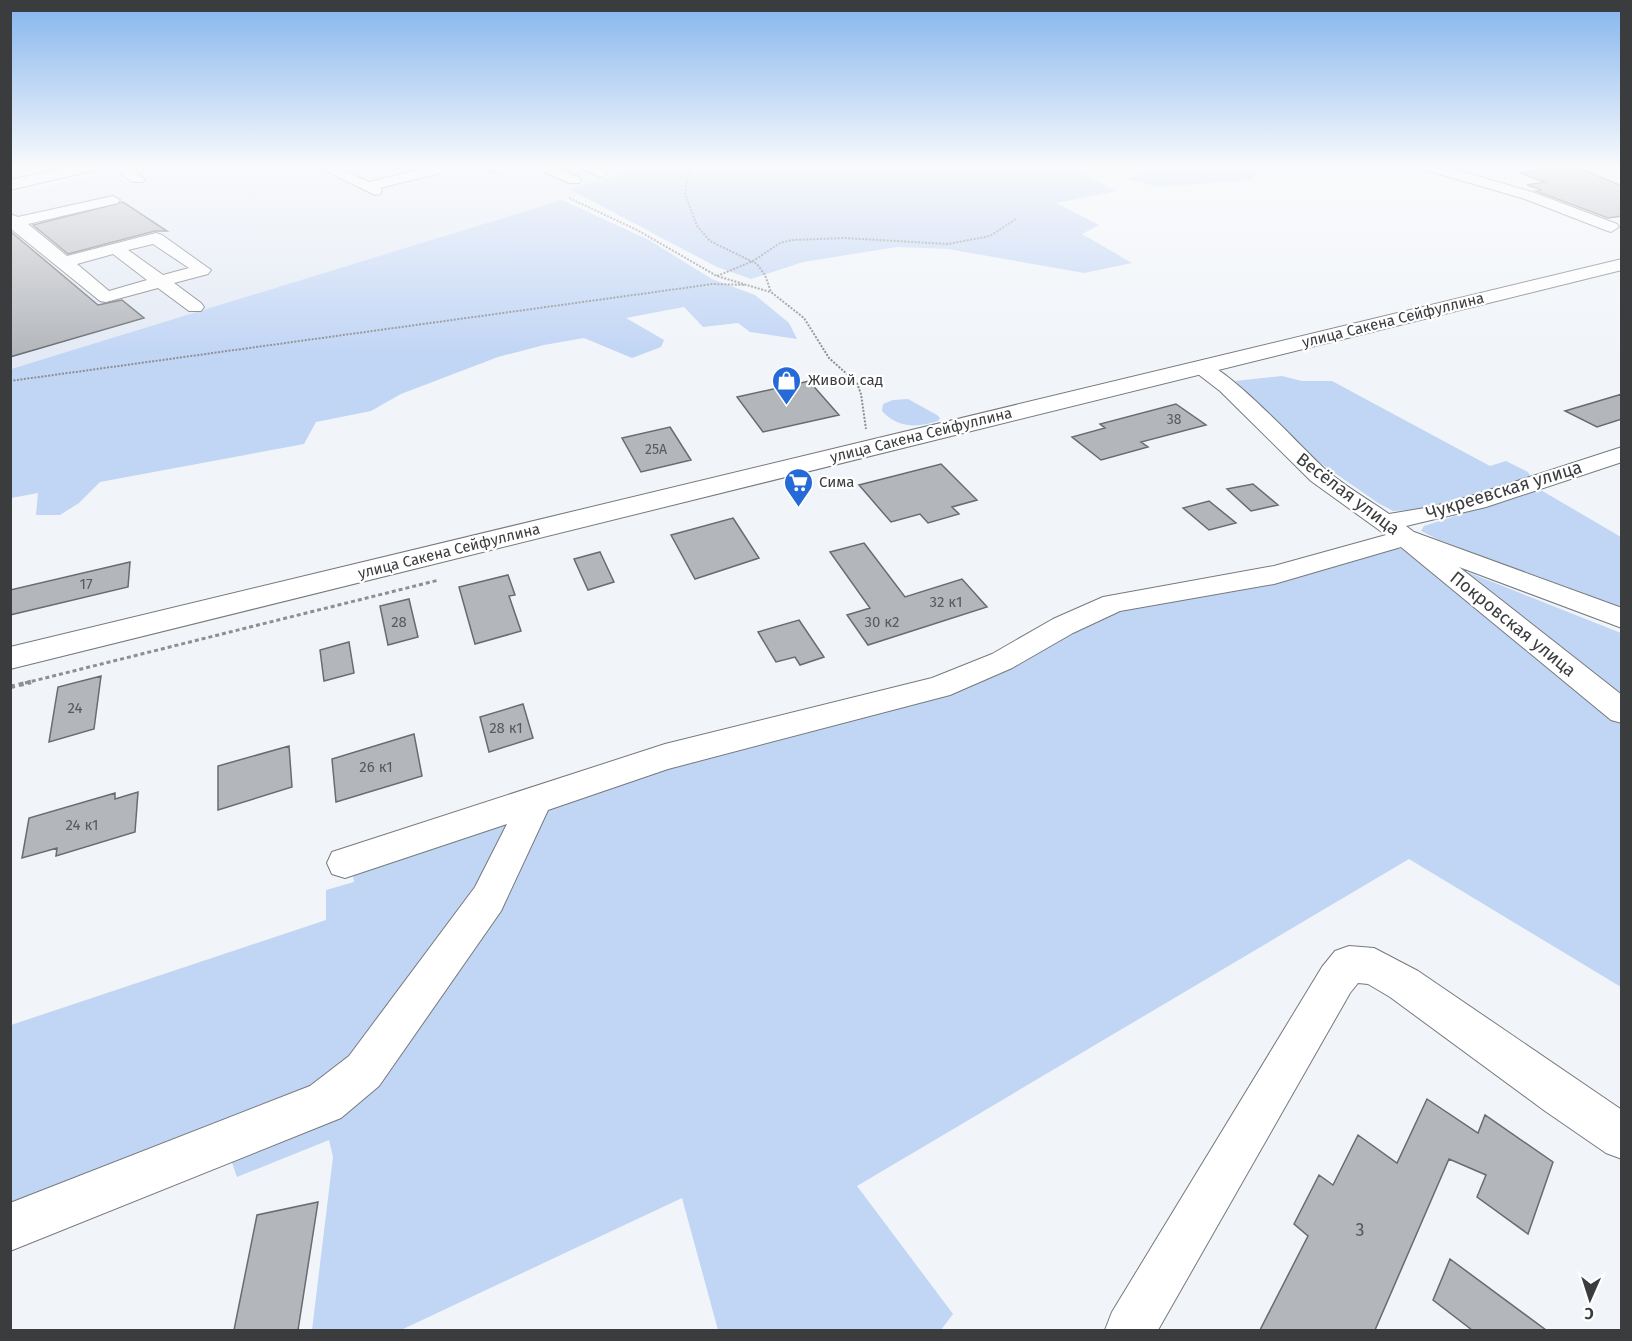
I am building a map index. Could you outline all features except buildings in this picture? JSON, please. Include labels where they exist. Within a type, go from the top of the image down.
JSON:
[{"type":"main road","name":"улица Сакена Сейфуллина","points":[[10,658],[1622,264]]},
{"type":"street","points":[[24,229],[106,297],[202,270],[156,238],[64,262]]},
{"type":"street","points":[[116,249],[195,307]]},
{"type":"street","name":"Весёлая улица","points":[[1201,367],[1227,387],[1320,476],[1395,530],[1622,619]]},
{"type":"street","name":"Чукреевская улица","points":[[1395,530],[1432,514],[1477,502],[1622,454]]},
{"type":"street","points":[[345,863],[664,757],[939,687],[1002,661],[1062,626],[1113,603],[1274,575],[1364,551],[1395,530]]},
{"type":"street","name":"Покровская улица","points":[[1395,530],[1622,712]]},
{"type":"street","points":[[10,1227],[325,1102],[364,1071],[488,899],[536,800]]},
{"type":"street","points":[[1130,1330],[1336,980],[1348,964],[1374,966],[1404,984],[1560,1096],[1622,1137]]},
{"type":"path","points":[[634,229],[717,276],[771,292],[801,313],[814,331],[819,346],[837,366],[856,381],[863,401],[863,420],[871,447]]},
{"type":"path","points":[[699,229],[710,241],[753,261],[767,277],[771,292]]},
{"type":"path","points":[[717,276],[753,261],[780,243],[815,237],[948,244],[990,236],[1001,229]]},
{"type":"path","points":[[10,381],[713,284],[746,285]]},
{"type":"shaded area","points":[[10,229],[470,229],[11,369]]},
{"type":"shaded area","points":[[469,229],[624,229],[649,240],[712,279],[755,295],[789,323],[797,339],[750,332],[738,323],[703,327],[684,307],[626,318],[664,340],[661,347],[632,358],[584,338],[498,357],[401,394],[371,411],[316,422],[304,444],[100,482],[79,503],[60,515],[36,515],[38,493],[11,498],[11,369]]},
{"type":"shaded area","points":[[644,229],[1092,229],[1082,234],[1132,263],[1084,273],[948,249],[897,247],[803,262],[751,279],[717,267]]},
{"type":"shaded area","points":[[1282,376],[1302,381],[1332,381],[1490,466],[1506,461],[1528,472],[1531,477],[1458,502],[1393,511],[1319,462],[1235,381]]},
{"type":"shaded area","points":[[908,399],[940,418],[930,423],[908,425],[894,421],[882,411],[883,404],[893,400]]},
{"type":"shaded area","points":[[1539,489],[1621,537],[1621,609],[1421,531],[1424,526]]},
{"type":"shaded area","points":[[1386,549],[1405,549],[1621,723],[1621,987],[1409,859],[857,1186],[953,1314],[941,1330],[718,1330],[682,1198],[401,1330],[312,1330],[333,1157],[329,1140],[237,1177],[222,1134],[11,1207],[11,1025],[326,920],[326,890],[354,882],[352,868],[979,664],[1142,604]]},
{"type":"shaded area","points":[[1455,567],[1621,633],[1621,698]]},
{"type":"place","name":"Живой сад","points":[[787,406]]},
{"type":"place","name":"Сима","points":[[798,508]]}]
